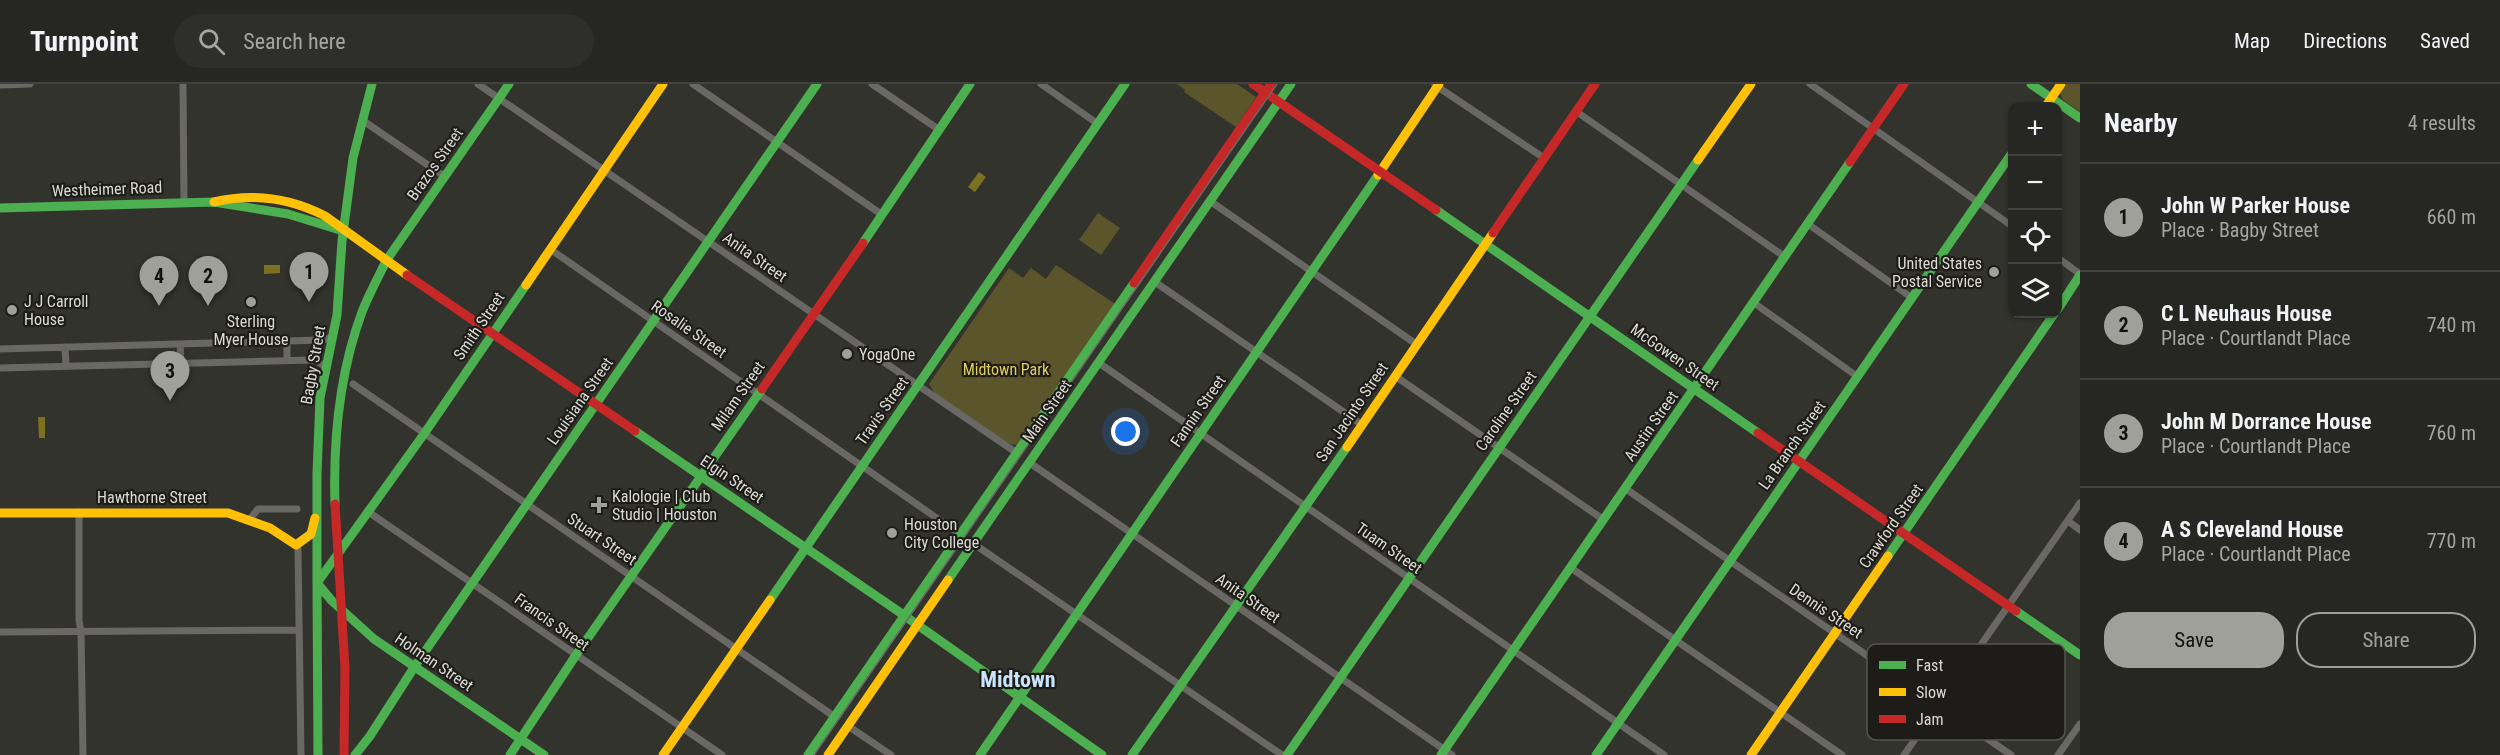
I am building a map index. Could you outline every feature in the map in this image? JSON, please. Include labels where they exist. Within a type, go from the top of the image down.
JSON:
[{"type":"main road","name":"Bagby Street","points":[[318,755],[319,413],[333,337],[343,231],[353,158],[372,84]]},
{"type":"main road","name":"Brazos Street","points":[[344,755],[344,653],[333,487],[336,412],[340,383],[363,305],[386,261],[509,84]]},
{"type":"main road","name":"Smith Street","points":[[317,583],[424,434],[663,84]]},
{"type":"main road","name":"Louisiana Street","points":[[355,755],[817,84]]},
{"type":"main road","name":"Milam Street","points":[[510,755],[576,655],[970,84]]},
{"type":"main road","name":"Travis Street","points":[[663,755],[1125,84]]},
{"type":"main road","name":"McGowen Street","points":[[1253,84],[1268,88],[1279,102],[2080,654]]},
{"type":"main road","name":"Main Street","points":[[828,755],[1291,84]]},
{"type":"main road","name":"San Jacinto Street","points":[[1132,755],[1238,607],[1361,424],[1596,84]]},
{"type":"main road","name":"Caroline Street","points":[[1284,755],[1340,678],[1750,84]]},
{"type":"main road","name":"Austin Street","points":[[1446,753],[1904,84]]},
{"type":"main road","points":[[2031,84],[2048,102],[2061,84]]},
{"type":"main road","name":"Fannin Street","points":[[980,755],[1312,273],[1436,85]]},
{"type":"main road","name":"Main Street","points":[[808,755],[1268,88]]},
{"type":"main road","points":[[2062,109],[2080,118]]},
{"type":"main road","name":"La Branch Street","points":[[1596,755],[2011,156]]},
{"type":"main road","name":"Westheimer Road","points":[[0,208],[214,202],[226,198],[244,197],[294,204],[325,216],[343,231]]},
{"type":"main road","name":"Elgin Street","points":[[343,231],[905,616],[1102,755]]},
{"type":"main road","points":[[2062,303],[2080,275]]},
{"type":"main road","name":"Crawford Street","points":[[1751,755],[2051,318]]},
{"type":"main road","points":[[296,545],[311,534],[317,510]]},
{"type":"main road","name":"Hawthorne Street","points":[[0,513],[228,513],[270,528],[296,545]]},
{"type":"main road","name":"Holman Street","points":[[317,583],[332,602],[397,657],[415,666],[544,755]]},
{"type":"street","points":[[0,85],[30,84]]},
{"type":"street","points":[[183,84],[184,202]]},
{"type":"street","name":"Anita Street","points":[[478,84],[1017,453]]},
{"type":"street","points":[[693,84],[881,214]]},
{"type":"street","points":[[872,84],[938,129]]},
{"type":"street","points":[[1041,84],[1098,124]]},
{"type":"street","points":[[1810,84],[2008,222]]},
{"type":"street","points":[[1436,85],[1544,158]]},
{"type":"street","points":[[1577,112],[1785,257]]},
{"type":"street","points":[[362,120],[444,176]]},
{"type":"street","points":[[1210,201],[1416,344]]},
{"type":"street","points":[[1808,224],[1912,298]]},
{"type":"street","name":"Rosalie Street","points":[[550,249],[961,535]]},
{"type":"street","points":[[2062,261],[2080,275]]},
{"type":"street","points":[[1155,282],[1361,424]]},
{"type":"street","points":[[1754,303],[1858,377]]},
{"type":"street","points":[[0,349],[322,340],[333,337]]},
{"type":"street","points":[[286,341],[287,360]]},
{"type":"street","points":[[180,344],[181,363]]},
{"type":"street","points":[[65,347],[66,366]]},
{"type":"street","points":[[0,368],[314,360],[327,368]]},
{"type":"street","name":"Tuam Street","points":[[1099,363],[1664,755]]},
{"type":"street","points":[[1395,375],[1604,520]]},
{"type":"street","name":"Stuart Street","points":[[353,384],[835,717]]},
{"type":"street","name":"Anita Street","points":[[1030,463],[1446,753]]},
{"type":"street","name":"Dennis Street","points":[[1626,489],[1867,655]]},
{"type":"street","points":[[1980,644],[2080,503]]},
{"type":"street","points":[[250,519],[258,509],[297,509]]},
{"type":"street","points":[[80,512],[79,620],[83,755]]},
{"type":"street","name":"Francis Street","points":[[367,512],[722,755]]},
{"type":"street","points":[[2068,521],[2080,530]]},
{"type":"street","points":[[974,544],[1284,755]]},
{"type":"street","points":[[292,755],[301,755],[298,549],[296,545]]},
{"type":"street","points":[[1571,568],[1842,755]]},
{"type":"street","points":[[0,632],[299,630]]},
{"type":"street","points":[[2058,755],[2080,724]]},
{"type":"street","points":[[848,726],[891,755]]},
{"type":"street","points":[[1904,755],[1914,740]]},
{"type":"street","name":"Dennis Street","points":[[1991,740],[2012,755]]},
{"type":"green space","points":[[1177,84],[1237,84],[1256,97],[1236,127],[1184,92],[1185,90]]},
{"type":"green space","points":[[2066,84],[2080,84],[2080,112],[2062,99],[2060,92]]},
{"type":"green space","points":[[1098,213],[1120,228],[1101,255],[1079,240]]},
{"type":"green space","name":"Midtown Park","points":[[1056,265],[1117,305],[1017,445],[1010,444],[936,395],[929,384],[1009,268],[1023,278],[1031,268],[1046,279]]},
{"type":"shaded area","points":[[979,172],[986,177],[975,192],[968,187]]},
{"type":"shaded area","points":[[264,265],[280,265],[280,273],[264,274]]},
{"type":"shaded area","points":[[38,417],[45,417],[45,438],[39,438]]},
{"type":"tram line","points":[[814,755],[1277,84]]},
{"type":"traffic: fast","points":[[317,583],[320,398],[337,315],[342,241],[353,158],[372,84]]},
{"type":"traffic: fast","points":[[386,261],[509,84]]},
{"type":"traffic: fast","points":[[370,736],[415,666],[817,84]]},
{"type":"traffic: fast","points":[[863,243],[970,84]]},
{"type":"traffic: fast","points":[[770,600],[1125,84]]},
{"type":"traffic: fast","points":[[948,580],[1291,84]]},
{"type":"traffic: fast","points":[[2031,84],[2080,118]]},
{"type":"traffic: fast","points":[[1596,755],[2010,156]]},
{"type":"traffic: fast","points":[[1287,755],[1698,160]]},
{"type":"traffic: fast","points":[[1441,755],[1850,162]]},
{"type":"traffic: fast","points":[[980,755],[1378,175]]},
{"type":"traffic: fast","points":[[0,208],[214,202],[288,214],[340,230]]},
{"type":"traffic: fast","points":[[1436,210],[1758,433]]},
{"type":"traffic: fast","points":[[335,504],[335,455],[339,406],[348,359],[362,312],[386,261]]},
{"type":"traffic: fast","points":[[2062,303],[2080,275]]},
{"type":"traffic: fast","points":[[808,755],[1134,283]]},
{"type":"traffic: fast","points":[[317,583],[424,434],[526,285]]},
{"type":"traffic: fast","points":[[1888,556],[2051,318]]},
{"type":"traffic: fast","points":[[510,755],[576,655],[762,389]]},
{"type":"traffic: fast","points":[[635,431],[895,609],[1102,755]]},
{"type":"traffic: fast","points":[[1132,755],[1347,447]]},
{"type":"traffic: fast","points":[[317,583],[332,601],[374,639],[544,755]]},
{"type":"traffic: fast","points":[[317,583],[318,755]]},
{"type":"traffic: fast","points":[[2016,611],[2064,644]]},
{"type":"traffic: fast","points":[[2065,645],[2080,655]]},
{"type":"traffic: fast","points":[[355,755],[370,736]]},
{"type":"traffic: slow","points":[[526,285],[663,84]]},
{"type":"traffic: slow","points":[[1378,175],[1439,84]]},
{"type":"traffic: slow","points":[[1698,160],[1751,84]]},
{"type":"traffic: slow","points":[[2049,102],[2061,84]]},
{"type":"traffic: slow","points":[[214,202],[242,198],[271,199],[312,210],[325,216],[407,275]]},
{"type":"traffic: slow","points":[[1347,447],[1493,233]]},
{"type":"traffic: slow","points":[[0,513],[228,513],[270,528],[296,545],[311,534],[315,518]]},
{"type":"traffic: slow","points":[[1751,755],[1888,556]]},
{"type":"traffic: slow","points":[[828,755],[948,580]]},
{"type":"traffic: slow","points":[[663,755],[770,600]]},
{"type":"traffic: jam","points":[[1253,84],[1436,210]]},
{"type":"traffic: jam","points":[[1134,283],[1271,84]]},
{"type":"traffic: jam","points":[[1493,233],[1595,84]]},
{"type":"traffic: jam","points":[[1850,162],[1904,84]]},
{"type":"traffic: jam","points":[[762,389],[863,243]]},
{"type":"traffic: jam","points":[[407,275],[635,431]]},
{"type":"traffic: jam","points":[[1758,433],[2016,611]]},
{"type":"traffic: jam","points":[[335,504],[345,668],[344,755]]},
{"type":"place","name":"United States Postal Service","points":[[1994,272]]},
{"type":"place","name":"Sterling Myer House","points":[[251,302]]},
{"type":"place","name":"John W Parker House","points":[[309,302]]},
{"type":"place","name":"A S Cleveland House","points":[[159,306]]},
{"type":"place","name":"C L Neuhaus House","points":[[208,306]]},
{"type":"place","name":"J J Carroll House","points":[[12,310]]},
{"type":"place","name":"YogaOne","points":[[847,354]]},
{"type":"place","name":"John M Dorrance House","points":[[170,401]]},
{"type":"place","name":"Kalologie | Club Studio | Houston","points":[[599,505]]},
{"type":"place","name":"Houston City College","points":[[892,533]]},
{"type":"district","name":"Midtown","points":[[1018,679]]}]
